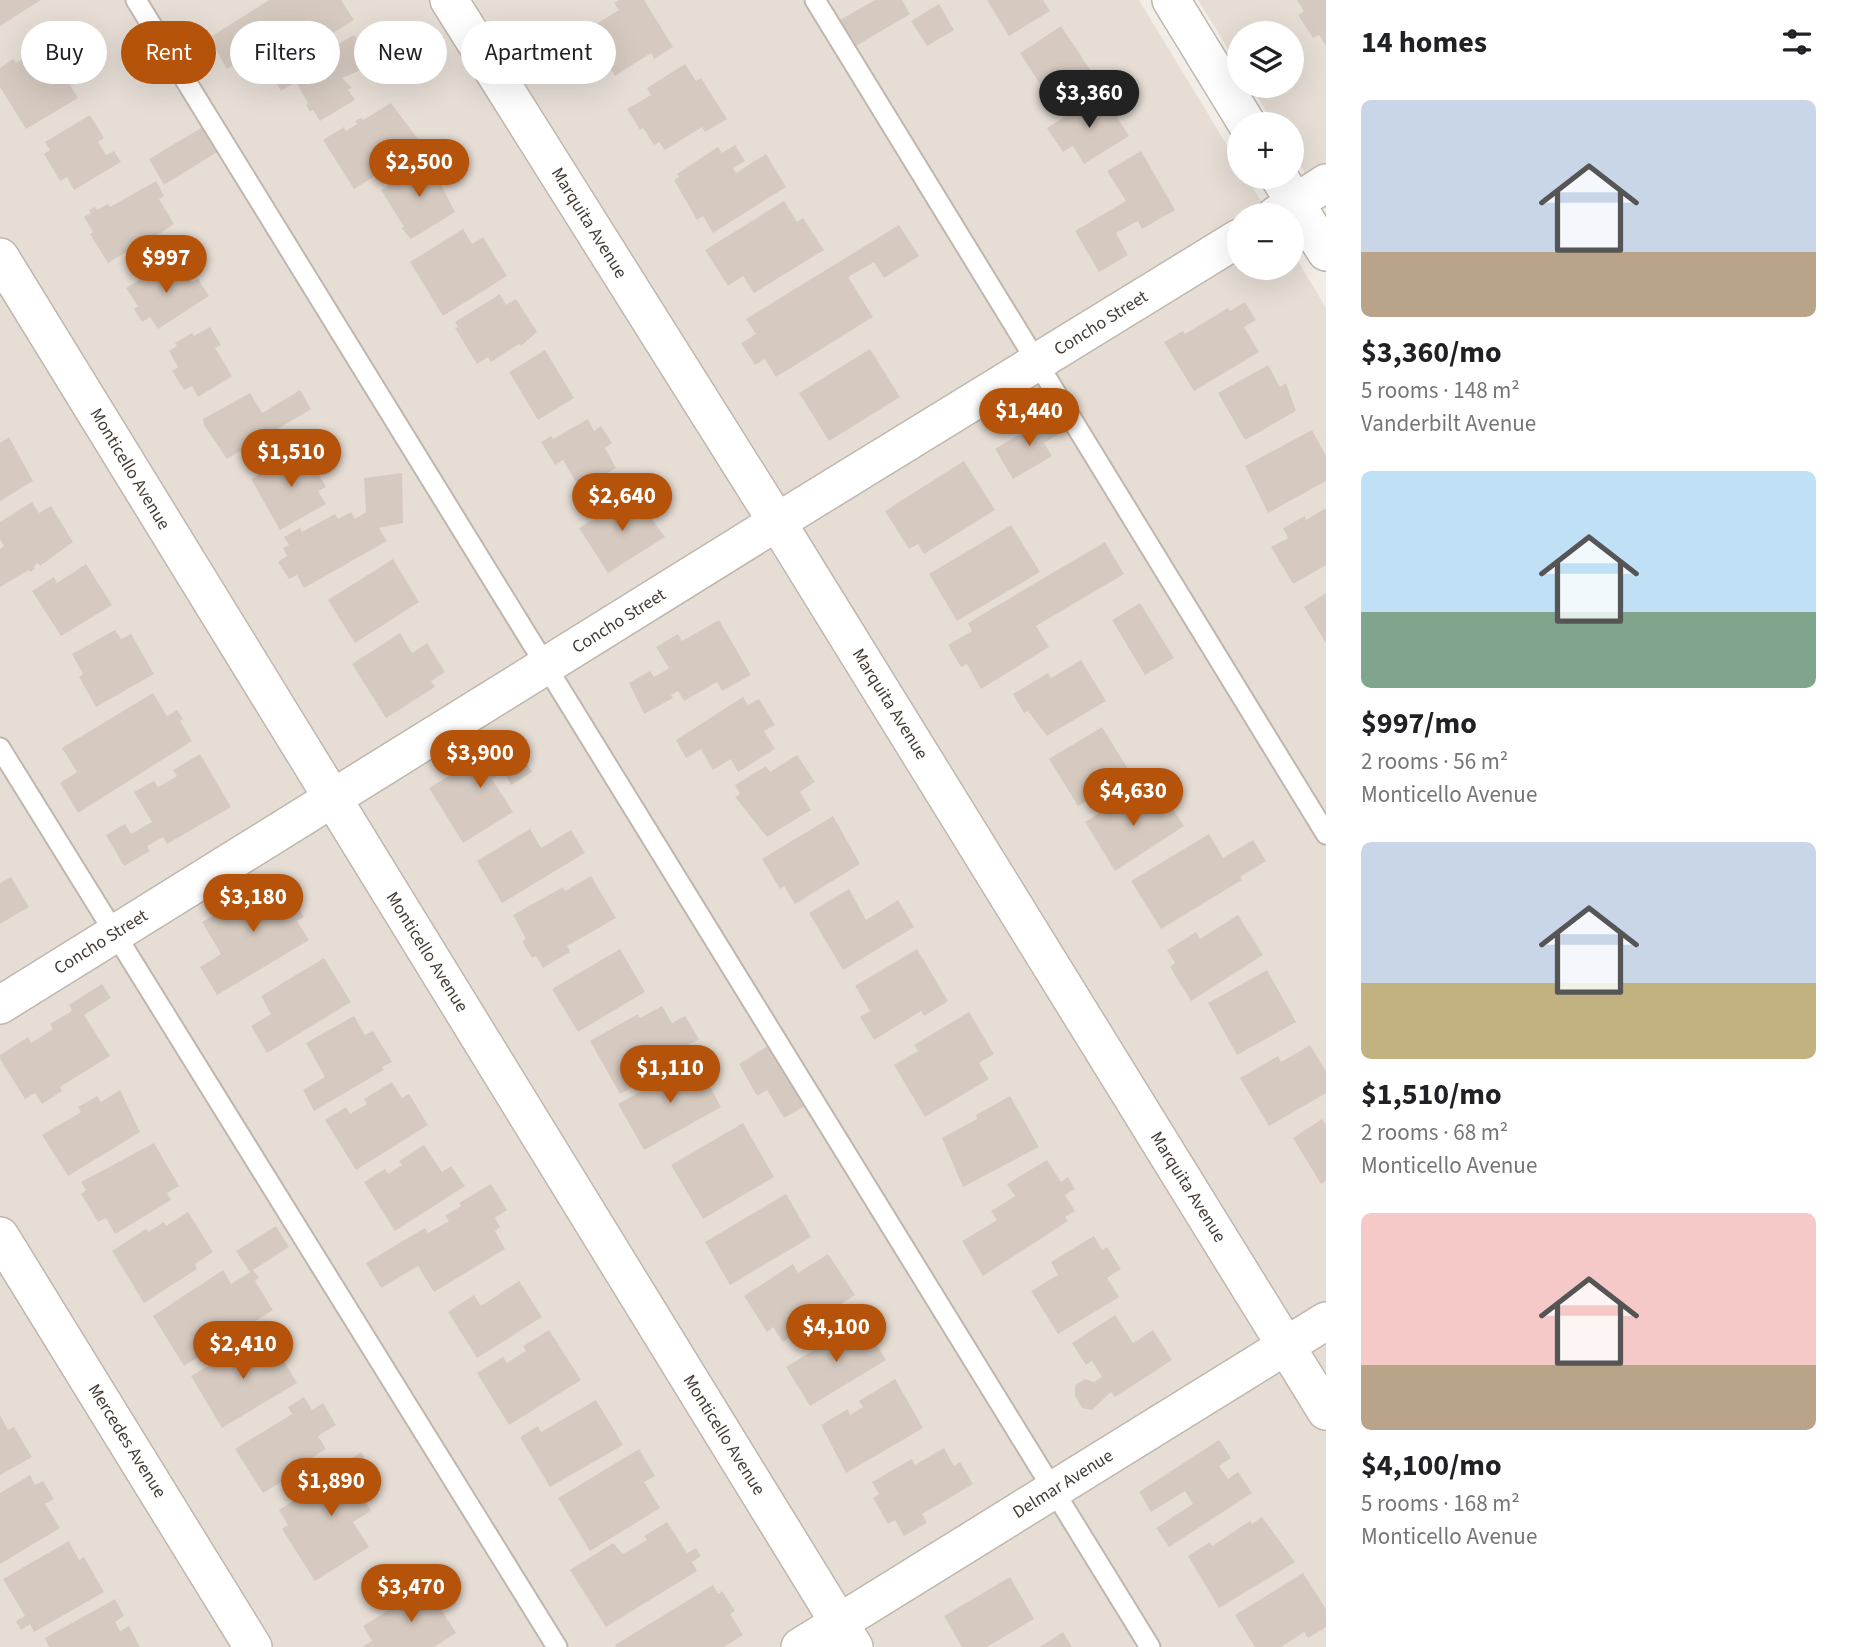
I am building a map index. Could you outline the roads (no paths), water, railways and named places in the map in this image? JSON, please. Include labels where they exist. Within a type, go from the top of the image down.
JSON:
[{"type":"street","name":"Marquita Avenue","points":[[449,0],[777,522],[1326,1411]]},
{"type":"street","points":[[1171,0],[1240,112]]},
{"type":"street","points":[[1326,183],[1284,198],[1326,252]]},
{"type":"street","name":"Concho Street","points":[[0,1005],[1227,245]]},
{"type":"street","name":"Monticello Avenue","points":[[0,257],[846,1635]]},
{"type":"street","name":"Mercedes Avenue","points":[[0,1236],[253,1647]]},
{"type":"street","name":"Delmar Avenue","points":[[800,1647],[846,1635],[1053,1490],[1326,1321]]},
{"type":"lane","points":[[136,0],[1150,1647]]},
{"type":"lane","points":[[815,0],[1326,834]]},
{"type":"lane","points":[[0,748],[557,1647]]}]
